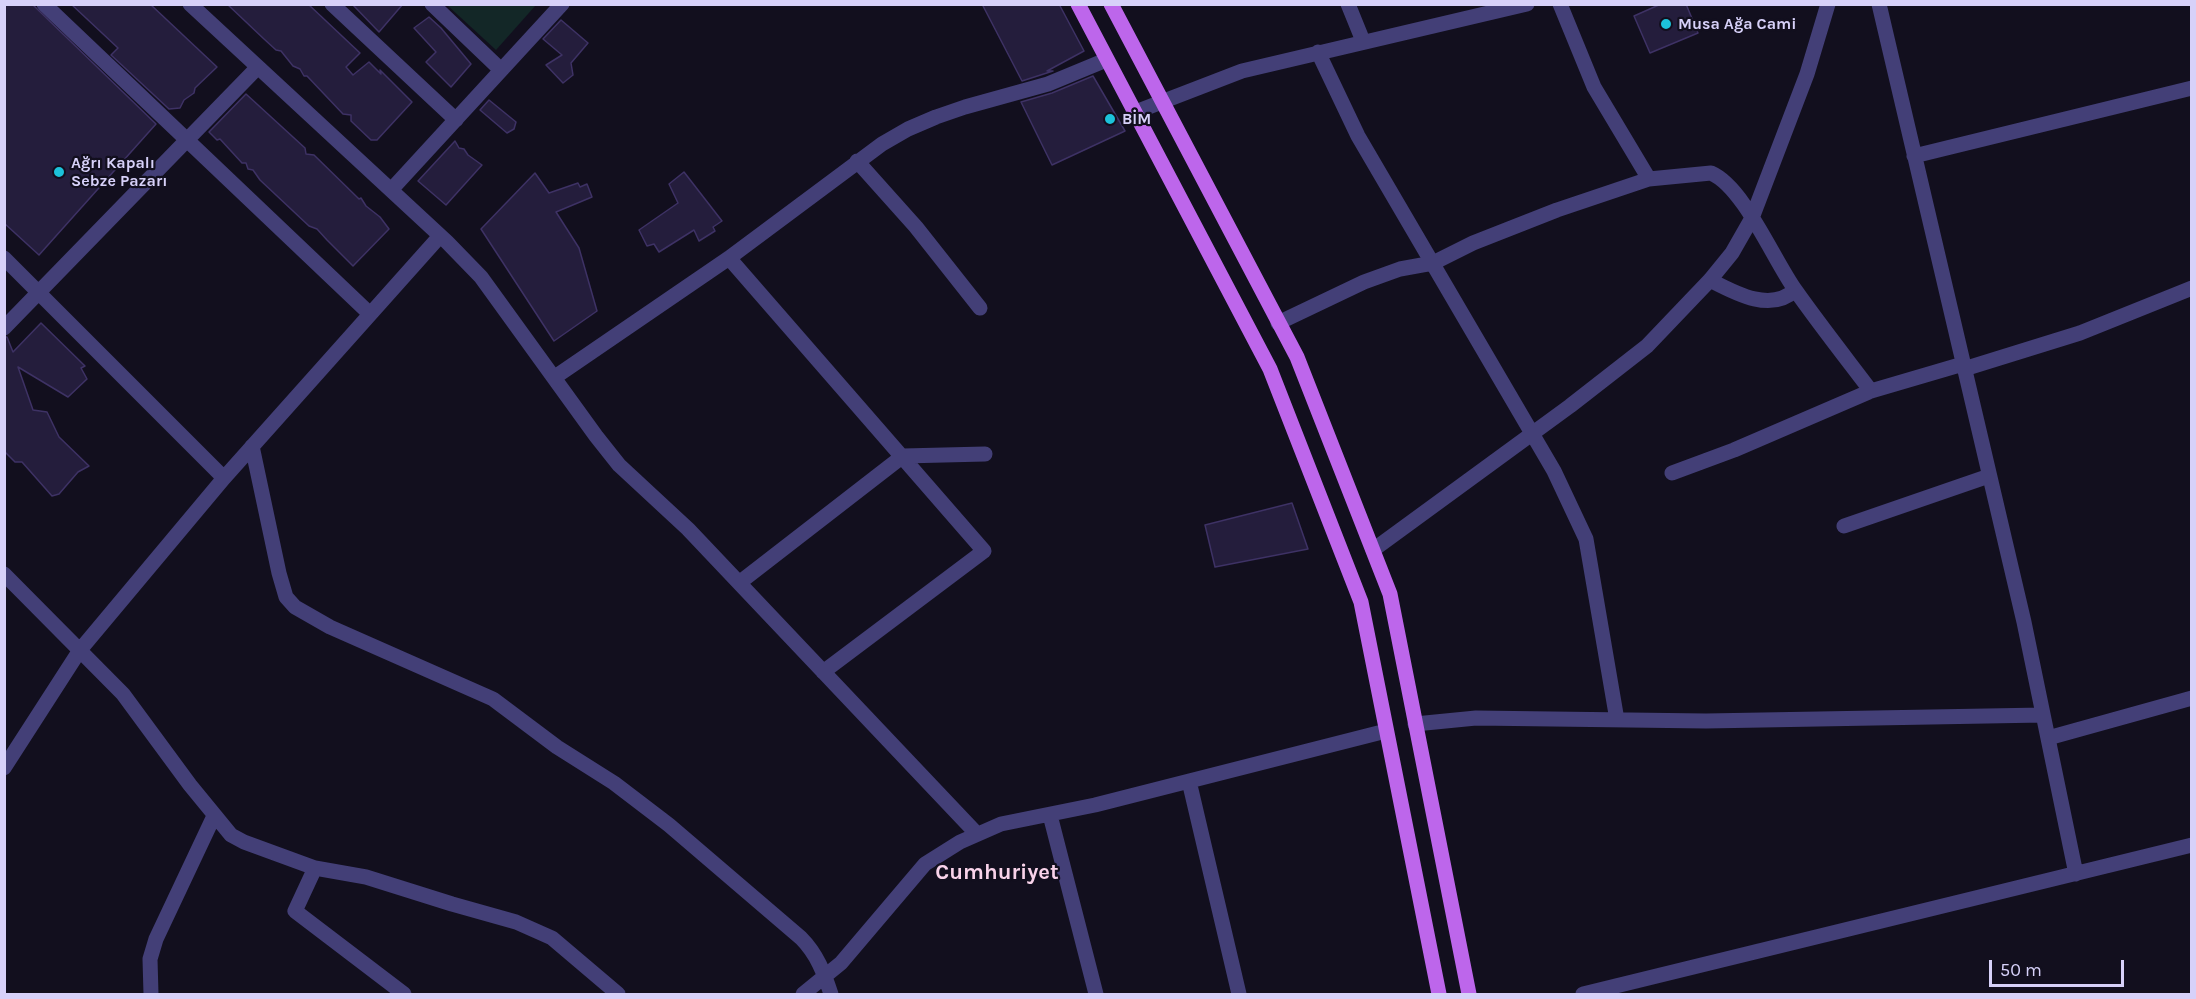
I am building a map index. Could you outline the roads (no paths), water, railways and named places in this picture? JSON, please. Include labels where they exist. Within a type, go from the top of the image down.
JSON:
[{"type":"main road","points":[[1078,4],[1133,113],[1270,369],[1361,602],[1439,994]]},
{"type":"main road","points":[[1111,4],[1297,357],[1390,594],[1469,994]]},
{"type":"street","points":[[44,4],[370,314]]},
{"type":"street","points":[[190,4],[391,190],[481,277],[619,465],[688,529],[977,834]]},
{"type":"street","points":[[332,4],[456,120]]},
{"type":"street","points":[[432,4],[501,70]]},
{"type":"street","points":[[391,190],[562,4]]},
{"type":"street","points":[[1348,4],[1363,41]]},
{"type":"street","points":[[1133,113],[1242,71],[1527,4]]},
{"type":"street","points":[[1560,4],[1594,87],[1648,179]]},
{"type":"street","points":[[1373,550],[1430,506],[1532,434],[1647,346],[1710,280],[1732,253],[1752,218],[1806,74],[1828,4]]},
{"type":"street","points":[[1879,4],[2024,622],[2076,874]]},
{"type":"street","points":[[1318,52],[1358,136],[1554,471],[1586,539],[1617,720]]},
{"type":"street","points":[[555,377],[729,258],[857,161],[908,129],[936,117],[1048,84],[1106,60]]},
{"type":"street","points":[[4,328],[257,68]]},
{"type":"street","points":[[1914,156],[2192,88]]},
{"type":"street","points":[[857,161],[916,227],[980,308]]},
{"type":"street","points":[[1278,323],[1364,282],[1401,269],[1433,263],[1473,243],[1557,210],[1648,179],[1711,173],[1728,184],[1752,218],[1795,290],[1870,391]]},
{"type":"street","points":[[4,768],[80,650],[224,478],[440,236]]},
{"type":"street","points":[[4,258],[40,291],[224,478]]},
{"type":"street","points":[[729,258],[984,551],[824,672]]},
{"type":"street","points":[[1710,280],[1729,290],[1765,301],[1776,301],[1787,297],[1795,290]]},
{"type":"street","points":[[1672,473],[1734,450],[1870,391],[1964,367],[2080,333],[2192,288]]},
{"type":"street","points":[[252,446],[279,573],[286,597],[295,607],[330,627],[493,699],[557,747],[614,783],[669,825],[801,938],[811,948],[831,994]]},
{"type":"street","points":[[739,583],[903,456],[985,454]]},
{"type":"street","points":[[1844,526],[1989,476]]},
{"type":"street","points":[[4,574],[123,694],[214,816],[231,835],[315,868],[366,877],[516,922],[552,938],[618,994]]},
{"type":"street","points":[[2048,738],[2192,698]]},
{"type":"street","points":[[1415,724],[1476,718],[1706,721],[2043,715]]},
{"type":"street","points":[[803,994],[841,963],[925,864],[977,834],[1001,824],[1050,815],[1386,730]]},
{"type":"street","points":[[1189,781],[1239,994]]},
{"type":"street","points":[[1050,815],[1096,994]]},
{"type":"street","points":[[151,994],[150,959],[156,939],[214,816]]},
{"type":"street","points":[[1583,994],[2192,845]]},
{"type":"street","points":[[315,868],[295,911],[404,994]]},
{"type":"place","name":"Musa Ağa Cami","points":[[1666,24]]},
{"type":"place","name":"BİM","points":[[1110,119]]},
{"type":"place","name":"Ağrı Kapalı Sebze Pazarı","points":[[59,172]]},
{"type":"district","name":"Cumhuriyet","points":[[997,873]]}]
